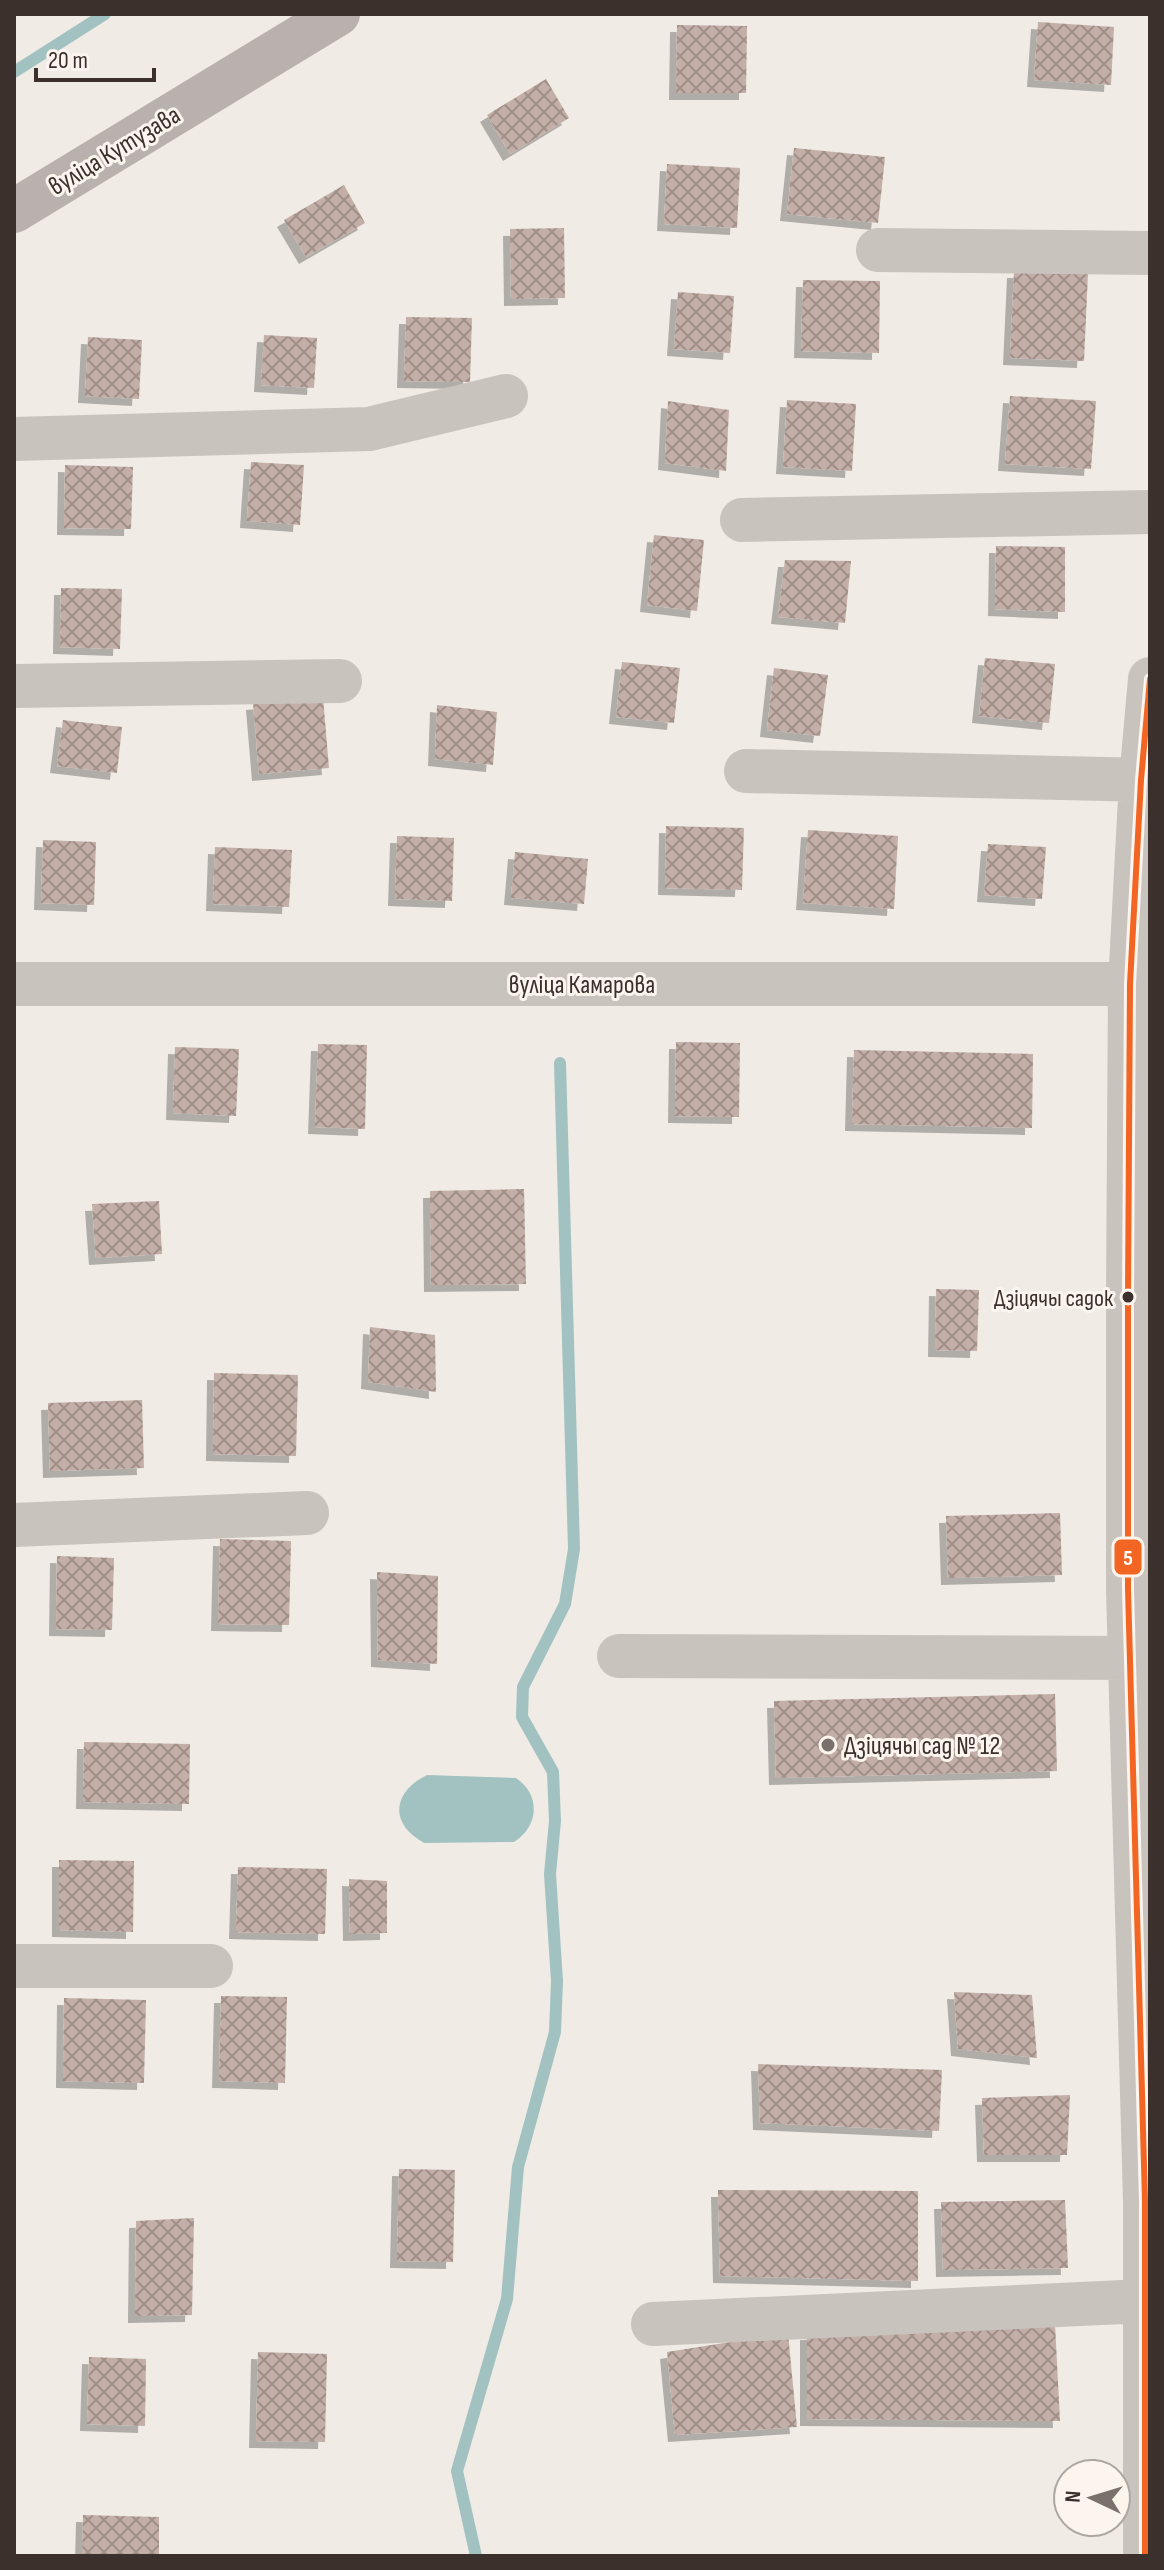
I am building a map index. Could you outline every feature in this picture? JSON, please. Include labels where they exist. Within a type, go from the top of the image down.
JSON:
[{"type":"main road","name":"вуліца Кутузава","points":[[14,211],[338,14]]},
{"type":"street","points":[[878,250],[1150,253]]},
{"type":"street","points":[[14,439],[369,429],[506,396]]},
{"type":"street","points":[[742,520],[1150,512]]},
{"type":"street","points":[[1145,2556],[1147,2202],[1144,1993],[1129,1658],[1139,1589],[1140,984],[1150,679]]},
{"type":"street","points":[[14,686],[340,681]]},
{"type":"street","points":[[746,771],[1145,780]]},
{"type":"street","name":"вуліца Камарова","points":[[14,984],[1140,984]]},
{"type":"street","points":[[14,1525],[307,1513]]},
{"type":"street","points":[[619,1656],[1129,1658]]},
{"type":"street","points":[[14,1966],[211,1966]]},
{"type":"street","points":[[653,2324],[1145,2301]]},
{"type":"water","points":[[427,1775],[516,1778],[530,1793],[533,1802],[534,1810],[528,1828],[514,1842],[424,1843],[405,1827],[399,1808],[407,1790]]},
{"type":"building","points":[[1038,22],[1114,27],[1111,85],[1034,80]]},
{"type":"building","points":[[677,25],[747,26],[746,93],[676,93]]},
{"type":"building","points":[[546,79],[569,118],[510,154],[487,115]]},
{"type":"building","points":[[794,148],[885,157],[878,223],[787,214]]},
{"type":"building","points":[[667,164],[740,168],[737,228],[664,224]]},
{"type":"building","points":[[344,185],[365,223],[306,257],[284,220]]},
{"type":"building","points":[[564,228],[565,298],[511,299],[510,229]]},
{"type":"building","points":[[1014,271],[1088,273],[1084,361],[1010,358]]},
{"type":"building","points":[[803,280],[880,281],[879,353],[801,351]]},
{"type":"building","points":[[678,292],[734,296],[730,353],[674,349]]},
{"type":"building","points":[[406,317],[472,318],[470,382],[404,381]]},
{"type":"building","points":[[264,335],[317,338],[314,388],[261,385]]},
{"type":"building","points":[[88,337],[142,340],[139,399],[85,396]]},
{"type":"building","points":[[1010,396],[1096,401],[1091,469],[1005,464]]},
{"type":"building","points":[[787,400],[856,404],[852,471],[783,467]]},
{"type":"building","points":[[668,401],[729,410],[726,471],[665,463]]},
{"type":"building","points":[[251,462],[304,465],[300,525],[247,521]]},
{"type":"building","points":[[65,465],[133,467],[131,529],[64,528]]},
{"type":"building","points":[[654,535],[704,540],[697,611],[647,605]]},
{"type":"building","points":[[996,546],[1065,547],[1065,612],[995,609]]},
{"type":"building","points":[[785,560],[851,561],[845,623],[778,617]]},
{"type":"building","points":[[61,588],[122,589],[120,649],[60,647]]},
{"type":"building","points":[[985,658],[1055,664],[1049,723],[979,716]]},
{"type":"building","points":[[622,662],[680,668],[674,723],[616,717]]},
{"type":"building","points":[[774,668],[828,675],[820,736],[767,730]]},
{"type":"building","points":[[323,697],[329,768],[259,774],[253,703]]},
{"type":"building","points":[[437,705],[497,712],[493,765],[435,759]]},
{"type":"building","points":[[63,720],[122,727],[117,773],[57,766]]},
{"type":"building","points":[[666,826],[744,828],[742,890],[665,888]]},
{"type":"building","points":[[808,830],[898,836],[894,909],[803,903]]},
{"type":"building","points":[[397,836],[454,838],[452,901],[395,899]]},
{"type":"building","points":[[43,840],[96,842],[94,905],[41,903]]},
{"type":"building","points":[[988,844],[1046,847],[1042,899],[984,895]]},
{"type":"building","points":[[215,847],[292,850],[289,907],[213,904]]},
{"type":"building","points":[[515,852],[588,859],[584,904],[511,898]]},
{"type":"building","points":[[676,1042],[740,1043],[739,1117],[675,1116]]},
{"type":"building","points":[[318,1044],[367,1045],[365,1129],[315,1127]]},
{"type":"building","points":[[175,1047],[239,1049],[236,1116],[173,1113]]},
{"type":"building","points":[[854,1050],[1033,1054],[1032,1128],[852,1124]]},
{"type":"building","points":[[524,1189],[526,1284],[431,1285],[430,1191]]},
{"type":"building","points":[[159,1201],[162,1254],[96,1258],[92,1204]]},
{"type":"building","points":[[936,1289],[979,1290],[977,1351],[935,1350]]},
{"type":"building","points":[[370,1327],[435,1335],[436,1392],[368,1382]]},
{"type":"building","points":[[214,1373],[298,1375],[296,1456],[213,1454]]},
{"type":"building","points":[[142,1400],[144,1468],[50,1471],[48,1403]]},
{"type":"building","points":[[1060,1513],[1062,1575],[948,1578],[946,1516]]},
{"type":"building","points":[[220,1539],[291,1541],[289,1625],[218,1624]]},
{"type":"building","points":[[57,1556],[114,1558],[112,1630],[56,1629]]},
{"type":"building","points":[[377,1572],[438,1576],[437,1664],[378,1660]]},
{"type":"building","points":[[1055,1694],[1057,1771],[776,1778],[774,1701]]},
{"type":"building","points":[[84,1742],[190,1744],[189,1804],[83,1802]]},
{"type":"building","points":[[59,1860],[134,1861],[133,1932],[59,1930]]},
{"type":"building","points":[[238,1867],[327,1869],[325,1934],[236,1932]]},
{"type":"building","points":[[349,1879],[387,1881],[387,1933],[350,1934]]},
{"type":"building","points":[[954,1992],[1032,1995],[1037,2058],[958,2049]]},
{"type":"building","points":[[221,1996],[287,1997],[285,2083],[219,2081]]},
{"type":"building","points":[[64,1998],[146,2000],[144,2083],[63,2081]]},
{"type":"building","points":[[758,2064],[942,2070],[939,2131],[760,2123]]},
{"type":"building","points":[[1070,2095],[1067,2155],[984,2155],[982,2098]]},
{"type":"building","points":[[399,2169],[455,2170],[453,2262],[397,2261]]},
{"type":"building","points":[[718,2190],[918,2191],[918,2281],[720,2276]]},
{"type":"building","points":[[1065,2200],[1068,2268],[943,2270],[941,2202]]},
{"type":"building","points":[[194,2218],[192,2315],[135,2316],[136,2221]]},
{"type":"building","points":[[1055,2324],[1060,2421],[807,2419],[807,2333]]},
{"type":"building","points":[[788,2333],[797,2427],[675,2435],[667,2352]]},
{"type":"building","points":[[258,2352],[327,2354],[325,2442],[256,2441]]},
{"type":"building","points":[[89,2357],[146,2359],[145,2426],[87,2424]]},
{"type":"building","points":[[83,2515],[159,2517],[159,2556],[82,2556]]},
{"type":"waterway","points":[[14,72],[105,14]]},
{"type":"waterway","points":[[476,2556],[457,2471],[507,2299],[518,2167],[555,2032],[557,1981],[550,1874],[555,1821],[553,1772],[522,1717],[523,1687],[565,1604],[574,1549],[560,1063]]},
{"type":"transit line","name":"5","points":[[1145,2556],[1145,2201],[1128,1589],[1128,1297],[1130,984],[1150,679]]},
{"type":"place","name":"Дзіцячы садок","points":[[1128,1297]]},
{"type":"place","name":"Дзіцячы сад № 12","points":[[828,1745]]}]
